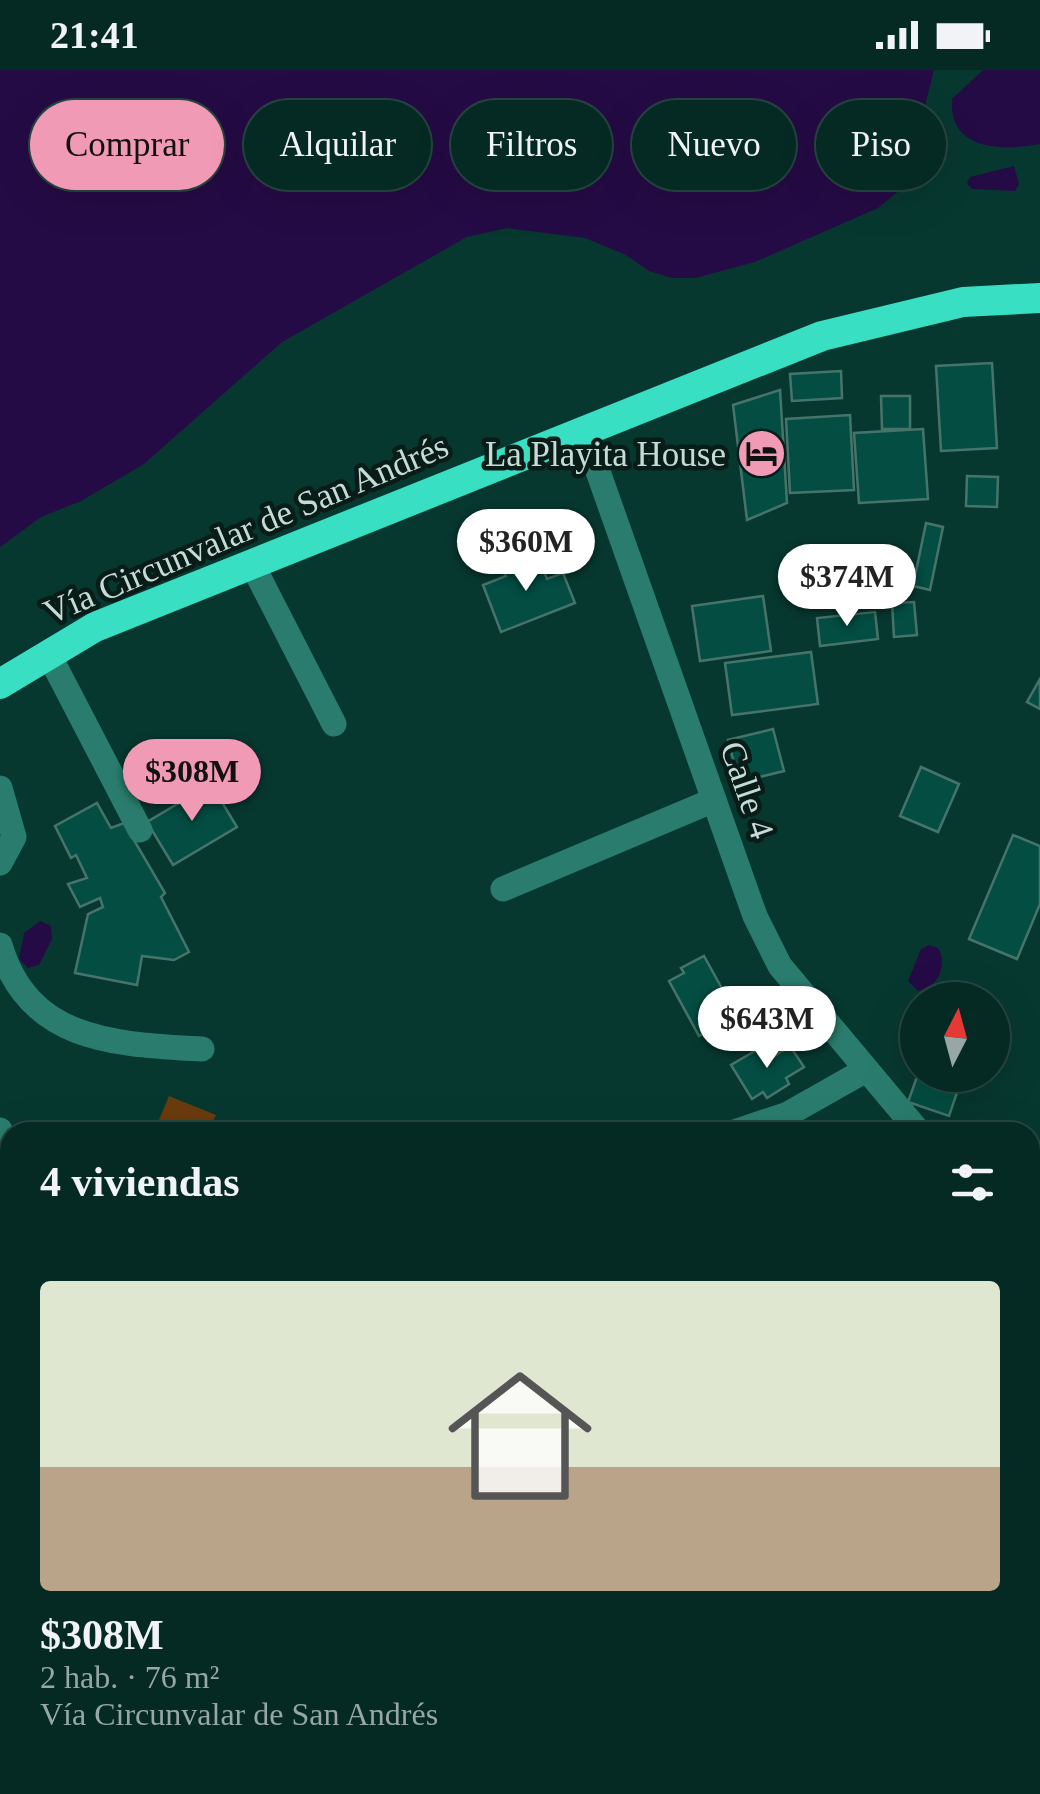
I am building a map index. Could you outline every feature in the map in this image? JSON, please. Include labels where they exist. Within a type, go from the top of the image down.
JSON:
[{"type":"highway","name":"Vía Circunvalar de San Andrés","points":[[0,684],[96,627],[822,336],[963,302],[1040,298]]},
{"type":"street","name":"Calle 4","points":[[583,429],[755,916],[780,966],[864,1071],[911,1122]]},
{"type":"street","points":[[252,564],[334,724]]},
{"type":"street","points":[[48,654],[140,830]]},
{"type":"street","points":[[0,788],[14,837],[0,864]]},
{"type":"street","points":[[502,889],[714,800]]},
{"type":"street","points":[[0,945],[16,982],[56,1023],[92,1038],[202,1048]]},
{"type":"street","points":[[764,1122],[788,1114],[864,1071]]},
{"type":"shaded area","points":[[0,70],[934,70],[926,100],[816,100],[816,190],[900,190],[878,208],[755,262],[695,278],[672,278],[649,271],[626,255],[585,238],[507,228],[467,237],[282,342],[144,464],[81,501],[41,517],[0,547]]},
{"type":"shaded area","points":[[983,70],[1040,70],[1040,144],[995,147],[969,138],[959,129],[952,99]]},
{"type":"shaded area","points":[[1014,166],[1019,184],[1015,191],[972,189],[967,183],[970,177]]},
{"type":"shaded area","points":[[40,921],[51,926],[52,939],[39,965],[28,968],[19,959],[24,933]]},
{"type":"shaded area","points":[[929,945],[941,954],[935,982],[908,981],[921,949]]},
{"type":"shaded area","points":[[169,1096],[216,1115],[213,1122],[158,1122]]},
{"type":"building","points":[[992,363],[997,448],[941,451],[936,366]]},
{"type":"building","points":[[841,371],[842,398],[792,401],[790,374]]},
{"type":"building","name":"La Playita House","points":[[780,390],[787,503],[747,520],[733,405]]},
{"type":"building","points":[[881,396],[910,396],[910,429],[882,429]]},
{"type":"building","points":[[850,415],[854,490],[790,493],[786,419]]},
{"type":"building","points":[[923,429],[928,499],[859,503],[854,433]]},
{"type":"building","points":[[967,476],[998,477],[997,507],[966,506]]},
{"type":"building","points":[[926,523],[943,527],[930,590],[913,586]]},
{"type":"building","points":[[537,554],[547,579],[563,573],[575,603],[501,632],[483,585],[506,576],[502,567]]},
{"type":"building","points":[[763,596],[771,651],[700,661],[692,606]]},
{"type":"building","points":[[914,602],[917,635],[894,637],[892,603]]},
{"type":"building","points":[[875,612],[878,639],[820,646],[817,618]]},
{"type":"building","points":[[811,652],[818,704],[732,715],[725,663]]},
{"type":"building","points":[[1040,679],[1040,709],[1027,702]]},
{"type":"building","points":[[773,729],[784,771],[739,782],[728,740]]},
{"type":"building","points":[[921,767],[959,784],[938,832],[900,816]]},
{"type":"building","points":[[211,784],[237,827],[173,865],[147,822]]},
{"type":"building","points":[[97,803],[111,828],[124,823],[165,893],[161,897],[189,952],[174,960],[142,956],[137,985],[75,973],[88,914],[103,907],[100,898],[80,907],[68,884],[87,878],[76,855],[71,858],[55,826]]},
{"type":"building","points":[[1013,835],[1040,846],[1040,904],[1017,959],[969,939]]},
{"type":"building","points":[[704,956],[740,1021],[715,1034],[712,1029],[699,1036],[669,981],[684,973],[681,968]]},
{"type":"building","points":[[765,1045],[773,1057],[790,1046],[804,1067],[786,1078],[789,1084],[767,1098],[763,1092],[752,1099],[731,1065]]},
{"type":"building","points":[[912,1092],[957,1092],[949,1116],[908,1102]]},
{"type":"place","name":"La Playita House","points":[[761,454]]}]
